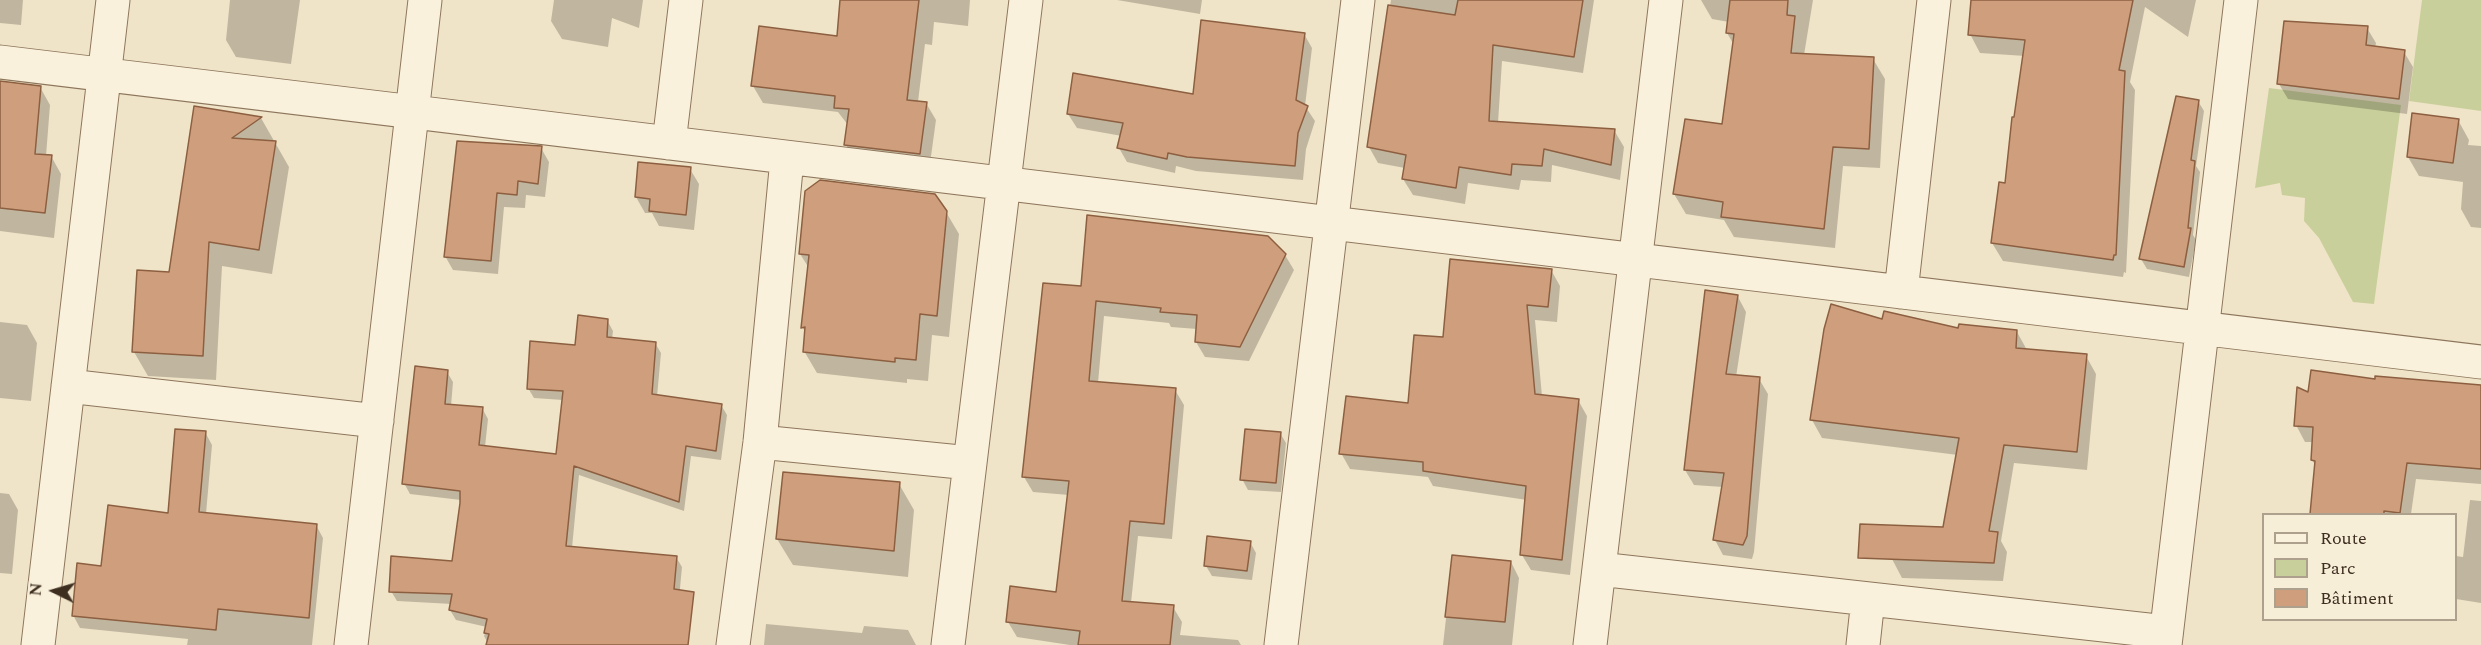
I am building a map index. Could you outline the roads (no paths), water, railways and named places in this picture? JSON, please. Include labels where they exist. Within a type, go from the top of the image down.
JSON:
[{"type":"street","points":[[38,645],[113,0]]},
{"type":"street","points":[[351,645],[425,0]]},
{"type":"street","points":[[669,143],[686,0]]},
{"type":"street","points":[[948,645],[1026,0]]},
{"type":"street","points":[[1281,645],[1358,0]]},
{"type":"street","points":[[1590,645],[1666,0]]},
{"type":"street","points":[[1901,292],[1934,0]]},
{"type":"street","points":[[1599,569],[1868,599],[2165,639],[2241,0]]},
{"type":"street","points":[[0,62],[787,159],[1004,183],[2481,362]]},
{"type":"street","points":[[733,645],[760,442],[787,159]]},
{"type":"street","points":[[68,386],[377,421]]},
{"type":"street","points":[[760,442],[970,463]]},
{"type":"street","points":[[1863,645],[1868,599]]}]
